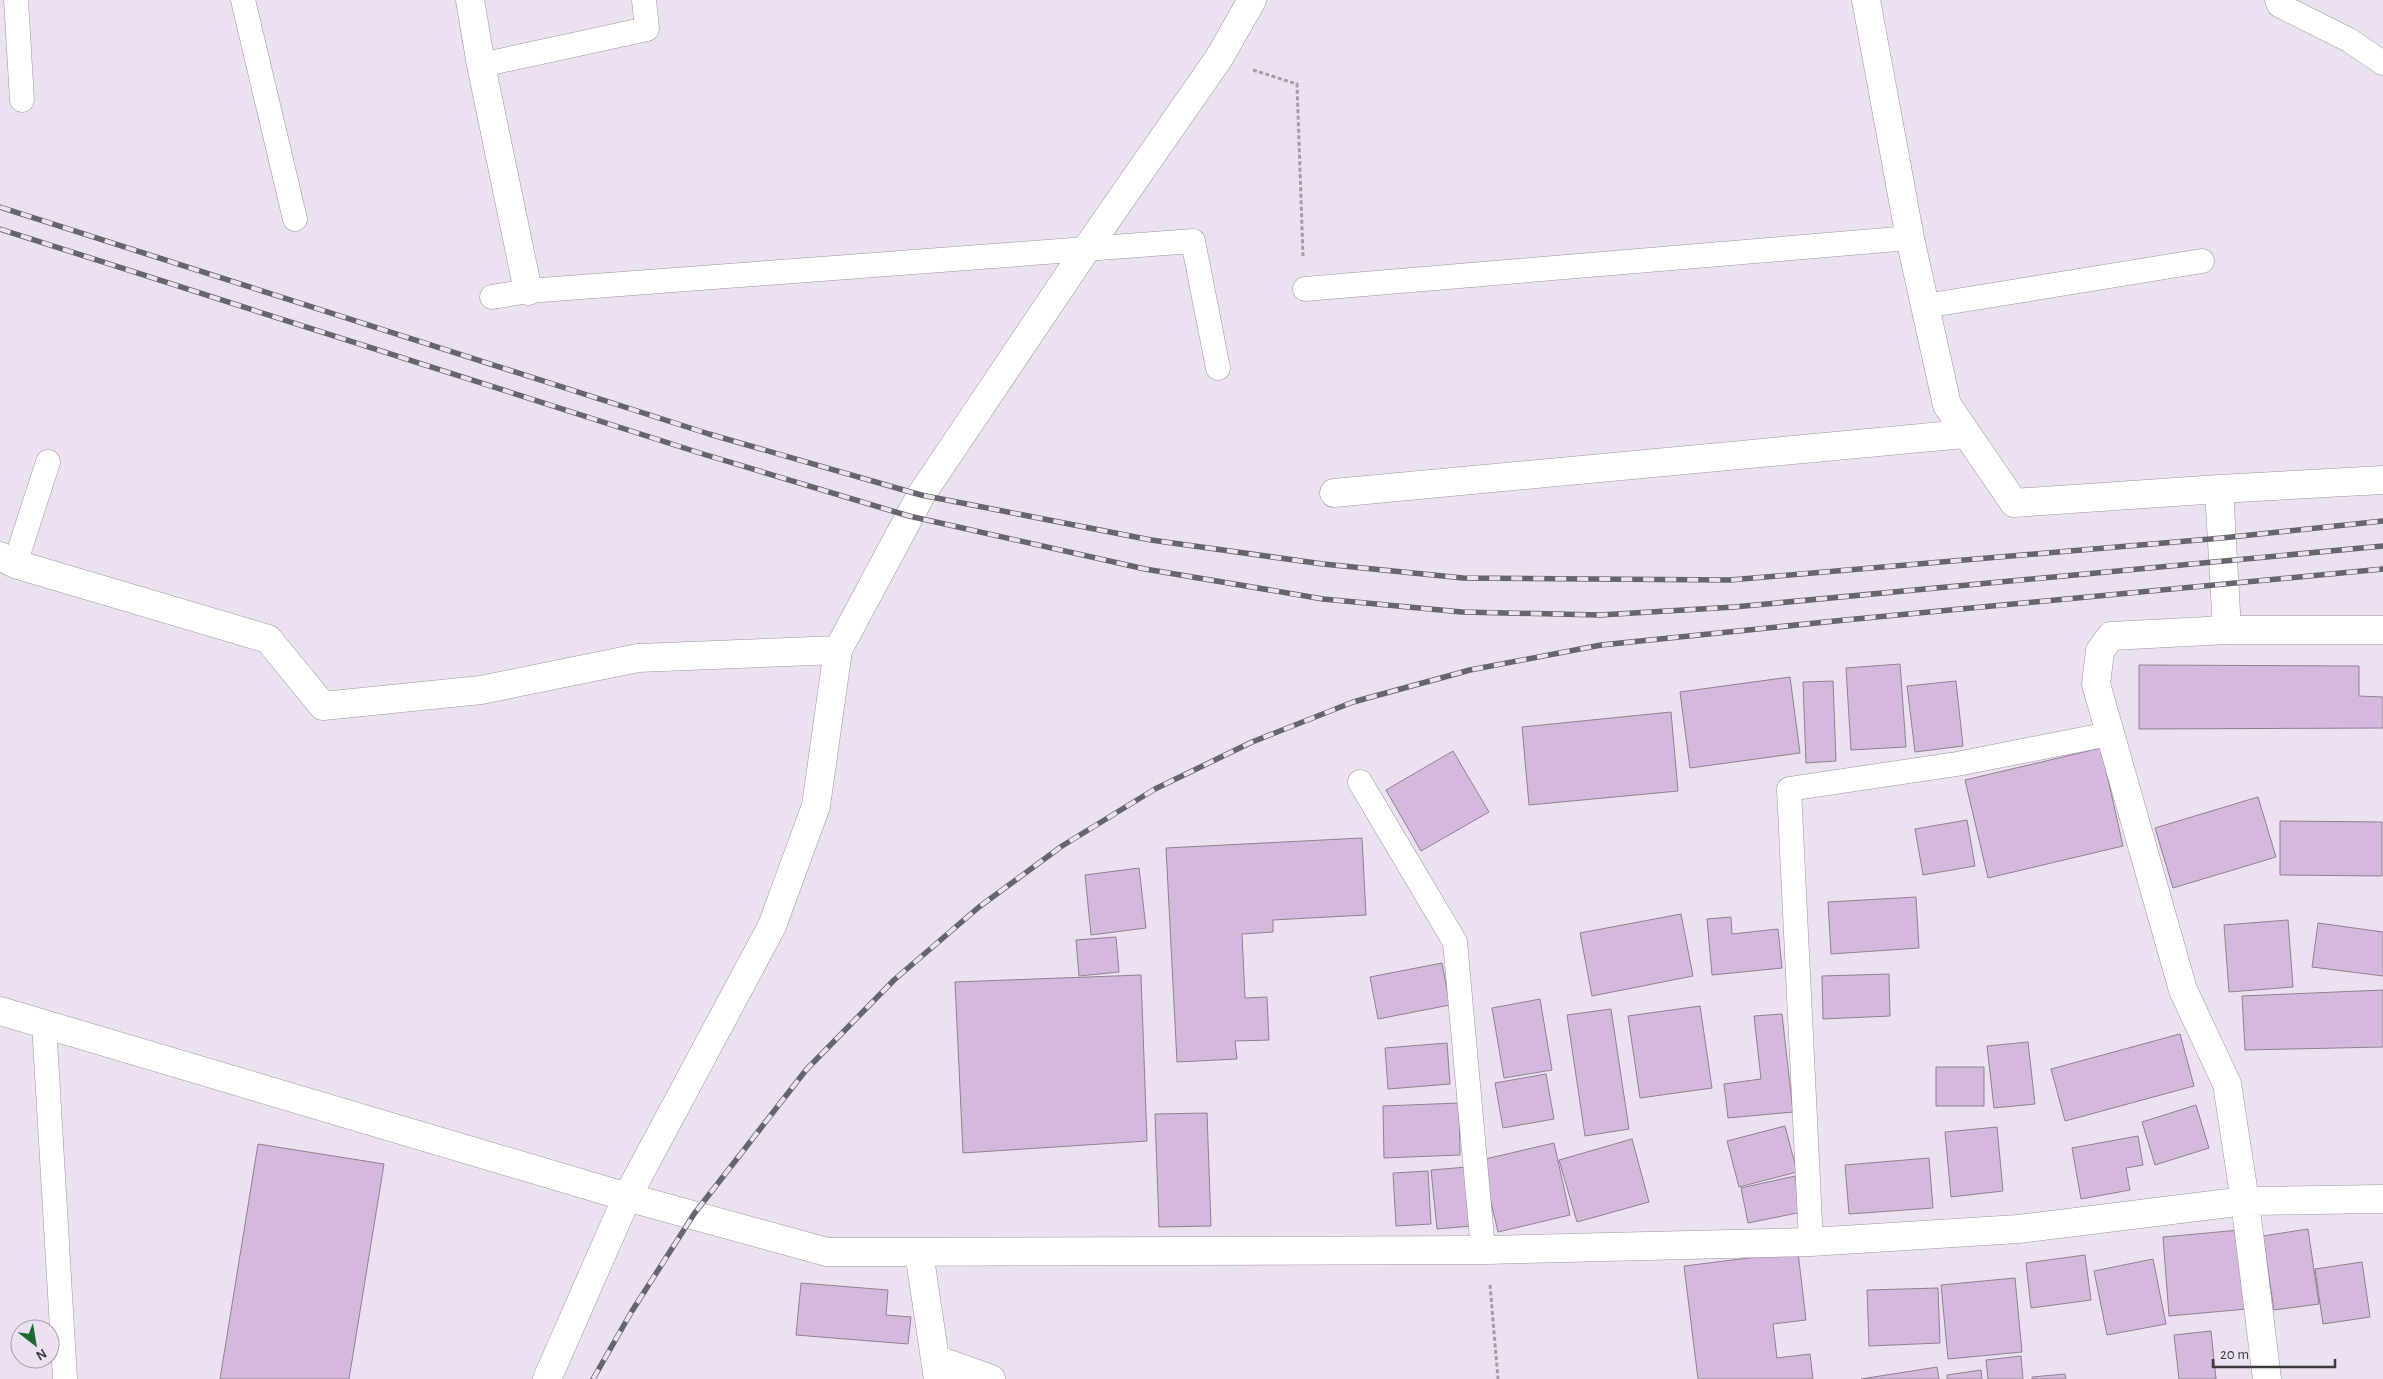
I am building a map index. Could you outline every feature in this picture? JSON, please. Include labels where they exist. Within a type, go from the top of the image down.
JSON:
[{"type":"street","points":[[470,0],[481,65],[528,291]]},
{"type":"street","points":[[547,1379],[627,1197],[772,926],[816,806],[838,650],[921,495],[1087,248],[1219,58],[1252,0]]},
{"type":"street","points":[[1866,0],[1910,238],[1947,406],[1964,434],[2014,503],[2219,488],[2383,480]]},
{"type":"street","points":[[1334,493],[1964,434]]},
{"type":"street","points":[[2219,488],[2227,630]]},
{"type":"street","points":[[7,560],[268,639],[323,706],[481,690],[638,658],[838,650]]},
{"type":"street","points":[[2267,1379],[2245,1201],[2227,1084],[2183,990],[2096,684],[2100,651],[2111,636],[2227,630],[2383,630]]},
{"type":"street","points":[[0,1011],[627,1197],[827,1252],[1485,1250],[1811,1242],[2018,1229],[2245,1201],[2383,1199]]},
{"type":"street","points":[[919,1252],[936,1369],[991,1379]]},
{"type":"lane","points":[[16,0],[22,100]]},
{"type":"lane","points":[[243,0],[295,219]]},
{"type":"lane","points":[[481,65],[647,29],[644,0]]},
{"type":"lane","points":[[2277,0],[2279,5],[2349,40],[2383,62]]},
{"type":"lane","points":[[1305,290],[1910,238]]},
{"type":"lane","points":[[492,297],[528,291],[1193,241],[1218,368]]},
{"type":"lane","points":[[1925,306],[2202,261]]},
{"type":"lane","points":[[7,560],[48,462]]},
{"type":"lane","points":[[1811,1242],[1789,789],[1957,764],[2109,734]]},
{"type":"lane","points":[[1360,782],[1455,942],[1485,1250]]},
{"type":"lane","points":[[44,1024],[65,1379]]},
{"type":"path","points":[[1219,58],[1297,84],[1305,290]]},
{"type":"path","points":[[1485,1250],[1498,1379]]},
{"type":"building","points":[[1900,664],[1906,747],[1851,750],[1846,668]]},
{"type":"building","points":[[2139,665],[2359,666],[2359,696],[2383,697],[2383,728],[2139,729]]},
{"type":"building","points":[[1790,677],[1800,753],[1690,768],[1680,692]]},
{"type":"building","points":[[1833,681],[1836,761],[1806,763],[1803,682]]},
{"type":"building","points":[[1956,681],[1963,746],[1915,752],[1907,686]]},
{"type":"building","points":[[1671,712],[1678,791],[1529,805],[1522,727]]},
{"type":"building","points":[[2101,748],[2123,846],[1988,878],[1965,780]]},
{"type":"building","points":[[1453,751],[1489,812],[1421,851],[1386,790]]},
{"type":"building","points":[[2258,797],[2276,857],[2173,888],[2155,828]]},
{"type":"building","points":[[1967,820],[1975,866],[1923,875],[1915,829]]},
{"type":"building","points":[[2280,821],[2382,822],[2382,876],[2280,875]]},
{"type":"building","points":[[1362,838],[1366,915],[1273,920],[1273,932],[1242,934],[1245,998],[1267,997],[1269,1040],[1235,1041],[1237,1059],[1177,1062],[1166,848]]},
{"type":"building","points":[[1139,868],[1146,928],[1091,935],[1085,875]]},
{"type":"building","points":[[1916,897],[1919,948],[1831,954],[1828,902]]},
{"type":"building","points":[[1681,914],[1693,976],[1592,996],[1580,933]]},
{"type":"building","points":[[1731,917],[1732,934],[1778,929],[1782,968],[1712,975],[1707,919]]},
{"type":"building","points":[[2288,920],[2293,987],[2229,992],[2224,925]]},
{"type":"building","points":[[2318,923],[2383,932],[2383,976],[2312,967]]},
{"type":"building","points":[[1116,937],[1119,972],[1079,976],[1076,940]]},
{"type":"building","points":[[1442,963],[1450,1005],[1378,1019],[1370,977]]},
{"type":"building","points":[[1889,974],[1890,1016],[1823,1019],[1822,976]]},
{"type":"building","points":[[1141,975],[1147,1141],[963,1153],[955,982]]},
{"type":"building","points":[[2383,990],[2383,1047],[2245,1050],[2242,996]]},
{"type":"building","points":[[1540,999],[1552,1070],[1504,1078],[1492,1008]]},
{"type":"building","points":[[1700,1006],[1712,1088],[1640,1098],[1628,1016]]},
{"type":"building","points":[[1611,1009],[1629,1129],[1585,1136],[1567,1015]]},
{"type":"building","points":[[1782,1014],[1793,1112],[1728,1118],[1724,1084],[1761,1079],[1754,1016]]},
{"type":"building","points":[[2180,1034],[2194,1086],[2065,1121],[2051,1069]]},
{"type":"building","points":[[2028,1042],[2035,1104],[1994,1108],[1987,1046]]},
{"type":"building","points":[[1447,1043],[1450,1084],[1388,1089],[1385,1048]]},
{"type":"building","points":[[1936,1067],[1984,1067],[1984,1106],[1936,1106]]},
{"type":"building","points":[[1546,1074],[1554,1119],[1503,1128],[1495,1083]]},
{"type":"building","points":[[1459,1103],[1460,1155],[1384,1158],[1383,1106]]},
{"type":"building","points":[[2196,1105],[2209,1148],[2155,1165],[2142,1122]]},
{"type":"building","points":[[1207,1113],[1211,1226],[1159,1227],[1155,1114]]},
{"type":"building","points":[[1785,1126],[1797,1172],[1739,1187],[1727,1141]]},
{"type":"building","points":[[1997,1127],[2003,1191],[1951,1197],[1945,1132]]},
{"type":"building","points":[[2138,1136],[2143,1165],[2126,1168],[2130,1190],[2081,1199],[2072,1148]]},
{"type":"building","points":[[1632,1139],[1649,1202],[1577,1222],[1559,1160]]},
{"type":"building","points":[[1554,1143],[1570,1215],[1498,1232],[1481,1160]]},
{"type":"building","points":[[258,1144],[384,1164],[349,1379],[220,1379]]},
{"type":"building","points":[[1929,1158],[1933,1208],[1849,1214],[1845,1165]]},
{"type":"building","points":[[1467,1167],[1472,1226],[1437,1229],[1431,1170]]},
{"type":"building","points":[[1428,1171],[1431,1224],[1396,1226],[1393,1173]]},
{"type":"building","points":[[1795,1176],[1802,1212],[1748,1223],[1741,1188]]},
{"type":"building","points":[[2308,1229],[2319,1304],[2274,1310],[2263,1236]]},
{"type":"building","points":[[2240,1230],[2247,1309],[2169,1316],[2163,1237]]},
{"type":"building","points":[[1798,1252],[1806,1320],[1773,1324],[1777,1358],[1810,1354],[1813,1379],[1698,1379],[1684,1266]]},
{"type":"building","points":[[2085,1255],[2091,1300],[2031,1308],[2026,1263]]},
{"type":"building","points":[[2153,1259],[2166,1324],[2107,1335],[2094,1271]]},
{"type":"building","points":[[2362,1262],[2370,1317],[2323,1324],[2315,1269]]},
{"type":"building","points":[[2015,1278],[2022,1352],[1948,1359],[1941,1285]]},
{"type":"building","points":[[801,1283],[888,1290],[886,1315],[911,1317],[908,1344],[796,1335]]},
{"type":"building","points":[[1938,1288],[1940,1343],[1869,1346],[1867,1290]]},
{"type":"building","points":[[2211,1331],[2216,1379],[2179,1379],[2174,1335]]},
{"type":"building","points":[[2021,1356],[2023,1379],[1988,1379],[1986,1360]]},
{"type":"building","points":[[1937,1367],[1939,1379],[1861,1379]]},
{"type":"building","points":[[1981,1370],[1982,1379],[1947,1379],[1947,1375]]},
{"type":"building","points":[[2065,1374],[2066,1379],[2032,1379],[2032,1377]]},
{"type":"railway","points":[[0,207],[709,434],[921,495],[1151,540],[1323,564],[1463,578],[1730,580],[2222,538],[2383,521]]},
{"type":"railway","points":[[0,229],[703,454],[909,516],[1145,569],[1323,599],[1462,612],[1600,615],[1734,607],[2383,546]]},
{"type":"railway","points":[[593,1379],[632,1311],[694,1214],[806,1070],[894,980],[979,907],[1062,846],[1155,789],[1252,742],[1353,702],[1470,670],[1601,645],[2383,569]]}]
